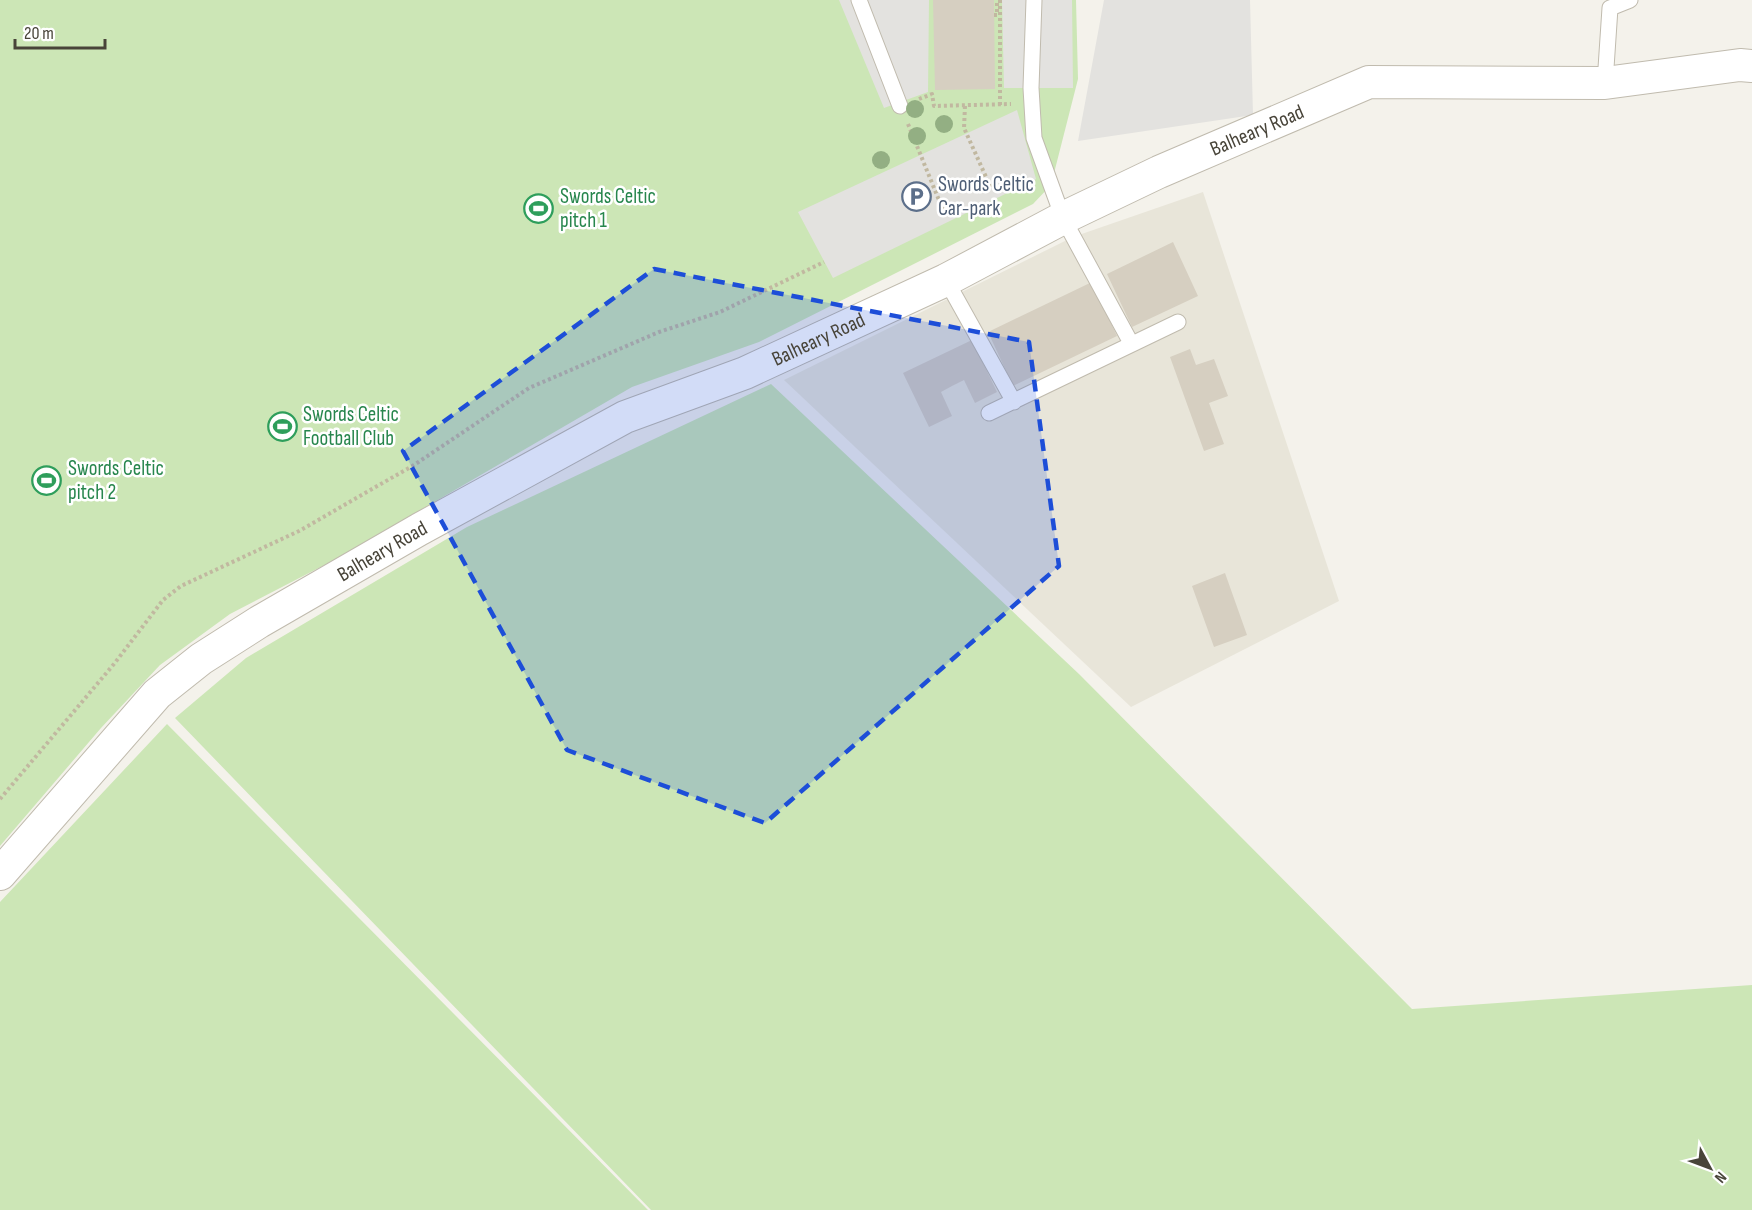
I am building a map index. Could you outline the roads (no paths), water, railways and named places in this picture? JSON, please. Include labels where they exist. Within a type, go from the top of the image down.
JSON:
[{"type":"street","name":"Balheary Road","points":[[0,874],[157,694],[201,659],[420,529],[625,417],[745,373],[946,280],[1064,218],[1159,172],[1369,82],[1605,83],[1740,65],[1752,66]]},
{"type":"lane","points":[[859,0],[900,106]]},
{"type":"lane","points":[[1034,0],[1032,100],[1034,138],[1064,218],[1131,343]]},
{"type":"lane","points":[[1605,83],[1610,8],[1630,0]]},
{"type":"lane","points":[[946,280],[1014,402]]},
{"type":"lane","points":[[989,413],[1178,322]]},
{"type":"place","name":"Swords Celtic Car-park","points":[[917,196]]},
{"type":"place","name":"Swords Celtic pitch 1","points":[[539,208]]},
{"type":"place","name":"Swords Celtic Football Club","points":[[282,426]]},
{"type":"place","name":"Swords Celtic pitch 2","points":[[47,480]]}]
